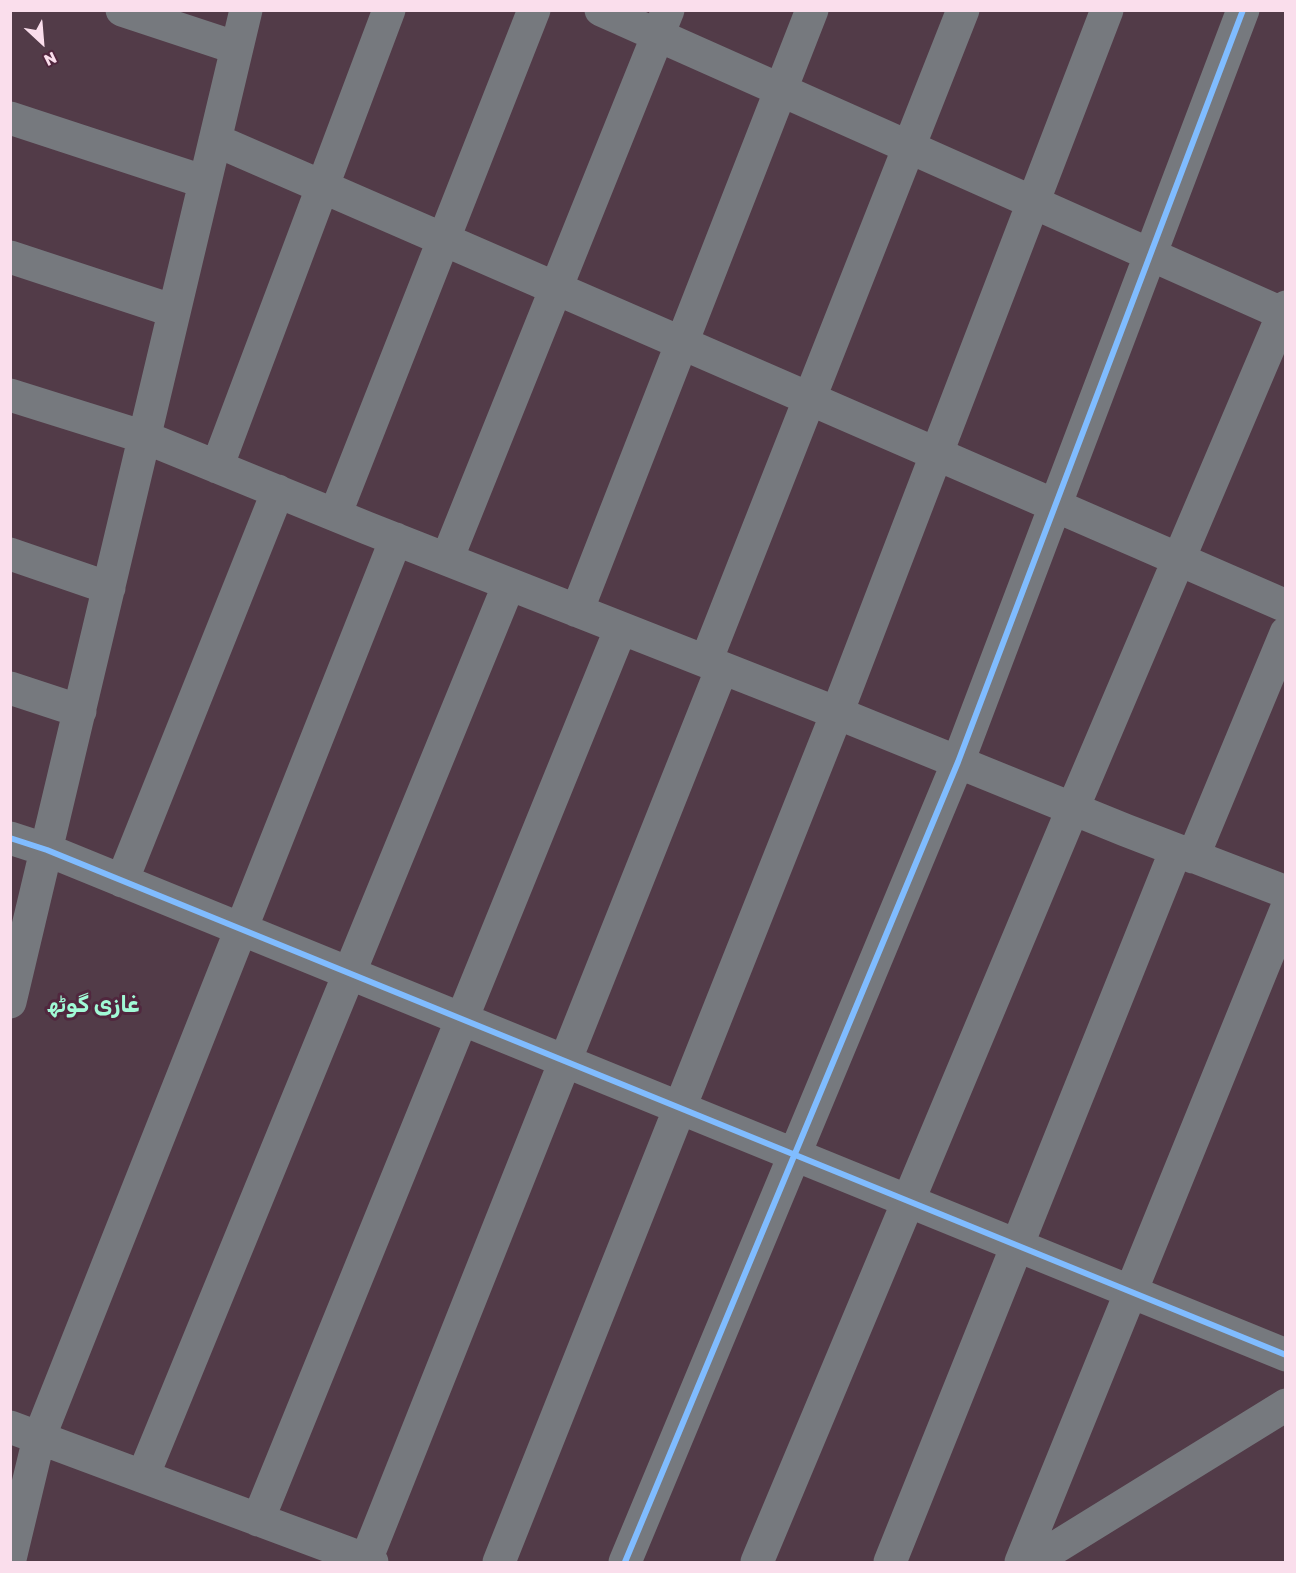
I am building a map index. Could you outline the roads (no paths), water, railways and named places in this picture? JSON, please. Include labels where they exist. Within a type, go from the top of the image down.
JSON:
[{"type":"street","points":[[122,10],[237,48]]},
{"type":"street","points":[[10,1002],[14,968],[47,850],[246,10]]},
{"type":"street","points":[[217,467],[388,10]]},
{"type":"street","points":[[335,515],[534,10]]},
{"type":"street","points":[[601,10],[663,23],[781,90],[1150,255],[1284,312],[1073,808],[757,1563]]},
{"type":"street","points":[[577,610],[812,10]]},
{"type":"street","points":[[25,1432],[369,1561],[565,1062],[714,664],[810,399],[963,10]]},
{"type":"street","points":[[500,1563],[837,713],[1107,10]]},
{"type":"street","points":[[625,1563],[958,762],[1243,10]]},
{"type":"street","points":[[447,559],[663,23]]},
{"type":"street","points":[[10,118],[205,182]]},
{"type":"street","points":[[215,140],[1286,606]]},
{"type":"street","points":[[10,256],[174,311]]},
{"type":"street","points":[[10,394],[144,437],[1286,892]]},
{"type":"street","points":[[122,881],[278,491]]},
{"type":"street","points":[[10,1559],[25,1432],[241,929],[396,539]]},
{"type":"street","points":[[10,554],[109,588]]},
{"type":"street","points":[[143,1476],[509,584]]},
{"type":"street","points":[[258,1520],[621,628]]},
{"type":"street","points":[[890,1563],[1017,1246],[1184,853],[1286,633]]},
{"type":"street","points":[[10,688],[80,711]]},
{"type":"street","points":[[10,838],[47,850],[1286,1355]]},
{"type":"street","points":[[1021,1563],[1286,910]]},
{"type":"street","points":[[1032,1563],[1286,1405]]},
{"type":"district","name":"غازی گوٹھ","points":[[93,1006]]}]
